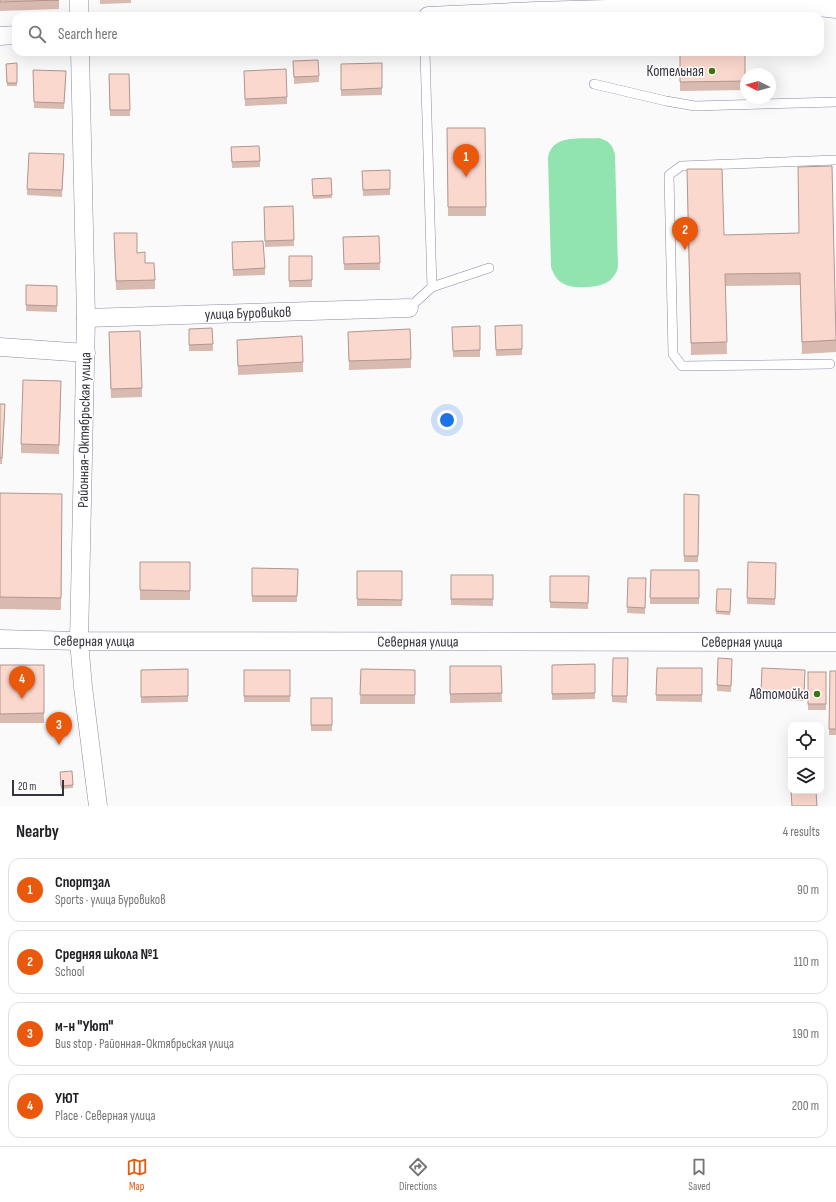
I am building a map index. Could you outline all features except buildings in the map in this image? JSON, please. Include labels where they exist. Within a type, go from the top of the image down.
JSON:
[{"type":"street","points":[[79,0],[79,12]]},
{"type":"street","points":[[514,12],[801,5],[836,9]]},
{"type":"street","points":[[0,36],[12,35]]},
{"type":"street","name":"Районная-Октябрьская улица","points":[[80,56],[86,353],[80,640],[83,687],[98,806]]},
{"type":"street","name":"улица Буровиков","points":[[86,318],[409,308]]},
{"type":"street","points":[[0,347],[86,353]]},
{"type":"street","name":"Северная улица","points":[[0,639],[836,642]]},
{"type":"lane","points":[[426,56],[432,287]]},
{"type":"lane","points":[[594,84],[666,101],[695,106],[836,102]]},
{"type":"lane","points":[[830,364],[682,366],[673,354],[669,175],[681,166],[836,160]]},
{"type":"lane","points":[[409,308],[432,287],[489,268]]},
{"type":"green space","points":[[575,138],[599,138],[610,144],[615,155],[618,267],[611,280],[603,284],[598,286],[575,287],[561,282],[551,267],[548,158],[550,150],[560,141]]},
{"type":"place","name":"Котельная","points":[[712,71]]},
{"type":"place","name":"Спортзал","points":[[466,177]]},
{"type":"place","name":"Средняя школа №1","points":[[685,250]]},
{"type":"place","name":"Автомойка","points":[[817,694]]},
{"type":"place","name":"УЮТ","points":[[22,699]]},
{"type":"place","name":"м-н \"Уют\"","points":[[59,745]]}]
